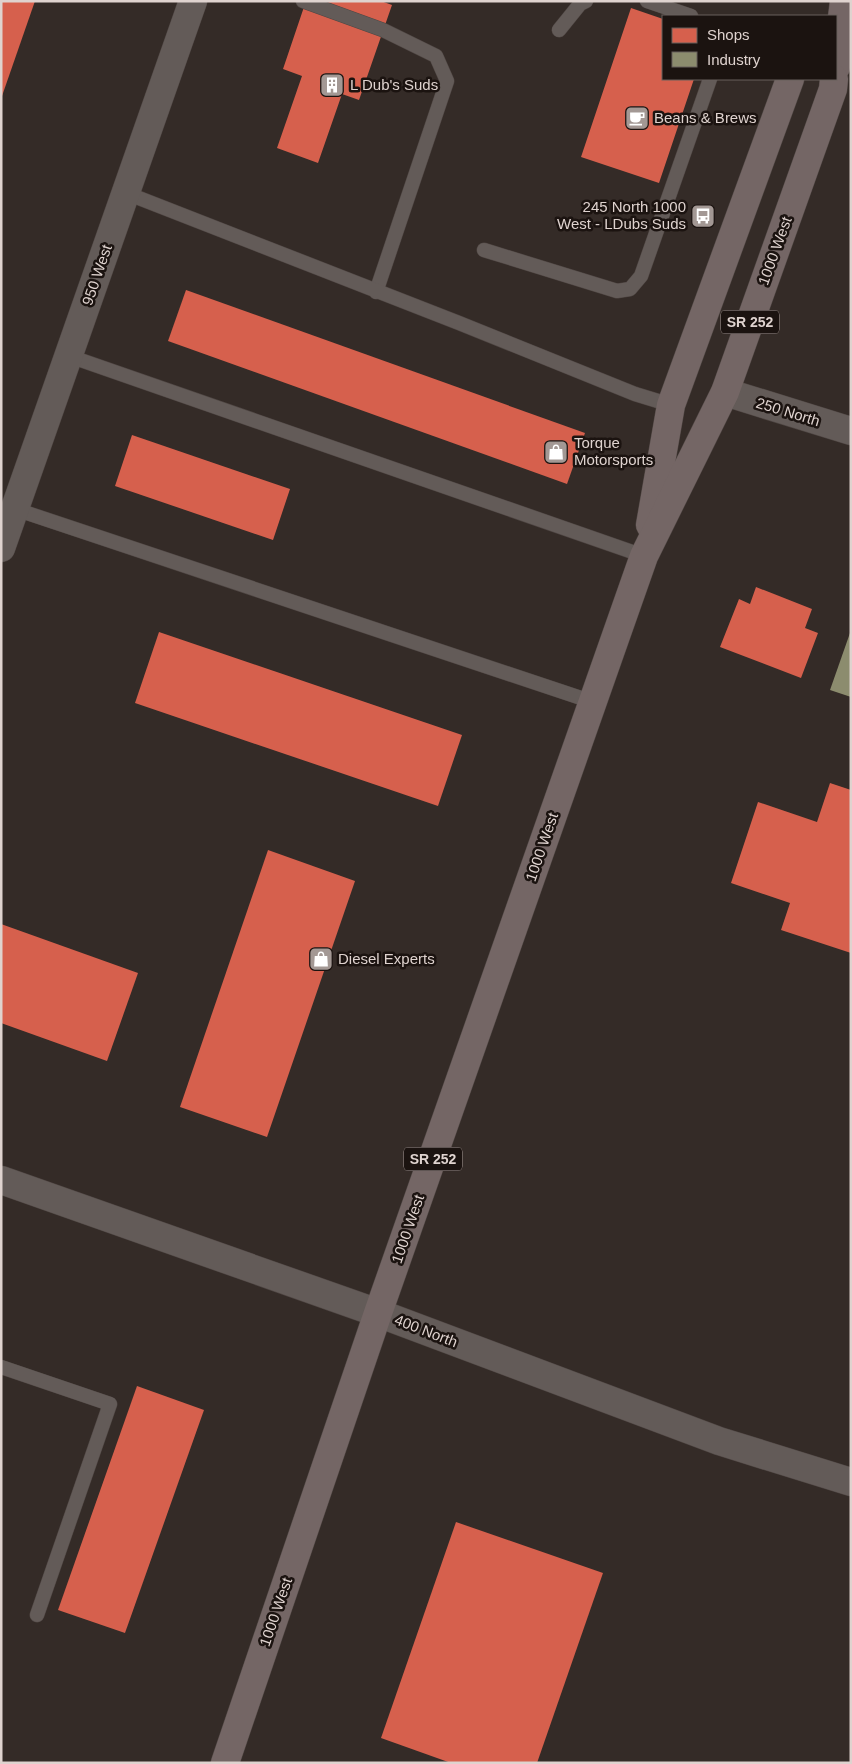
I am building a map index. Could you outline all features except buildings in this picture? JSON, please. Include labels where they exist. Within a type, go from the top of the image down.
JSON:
[{"type":"main road","points":[[827,15],[836,1]]},
{"type":"main road","points":[[837,58],[844,1]]},
{"type":"main road","name":"1000 West","points":[[644,556],[670,405],[790,80]]},
{"type":"main road","name":"1000 West","points":[[225,1763],[378,1312],[644,556],[726,392],[833,89],[834,80]]},
{"type":"street","name":"950 West","points":[[1,548],[193,1]]},
{"type":"street","name":"250 North","points":[[726,392],[851,431]]},
{"type":"street","name":"400 North","points":[[1,1180],[378,1312],[719,1440],[851,1482]]},
{"type":"lane","points":[[303,1],[383,30],[436,56],[447,81],[376,292]]},
{"type":"lane","points":[[558,30],[580,4],[586,1]]},
{"type":"lane","points":[[647,1],[688,15]]},
{"type":"lane","points":[[484,250],[617,291],[630,289],[641,276],[710,80]]},
{"type":"lane","points":[[126,194],[458,323],[634,394],[670,405]]},
{"type":"lane","points":[[69,356],[644,556]]},
{"type":"lane","points":[[15,509],[593,702]]},
{"type":"lane","points":[[1,1368],[110,1404],[37,1615]]},
{"type":"place","name":"L Dub's Suds","points":[[332,85]]},
{"type":"place","name":"Beans & Brews","points":[[637,118]]},
{"type":"place","name":"245 North 1000 West - LDubs Suds","points":[[703,216]]},
{"type":"place","name":"Torque Motorsports","points":[[556,452]]},
{"type":"place","name":"Diesel Experts","points":[[321,959]]}]
